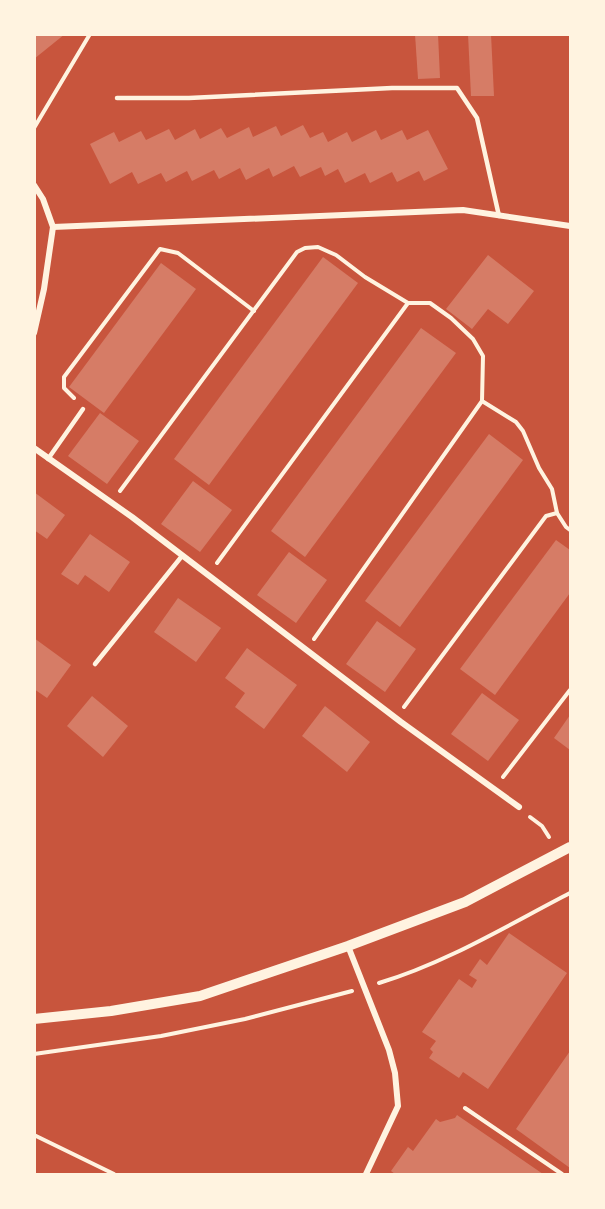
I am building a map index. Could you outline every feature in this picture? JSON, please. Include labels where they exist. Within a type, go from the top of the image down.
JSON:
[{"type":"street","points":[[34,185],[43,199],[53,227],[44,289],[34,333]]},
{"type":"street","points":[[53,227],[463,210],[570,226]]},
{"type":"street","points":[[34,448],[132,517],[401,722],[519,807]]},
{"type":"street","points":[[34,1019],[111,1011],[200,996],[348,946],[465,902],[570,847]]},
{"type":"street","points":[[348,946],[389,1050],[395,1073],[398,1106],[366,1174]]},
{"type":"lane","points":[[117,98],[189,98],[392,88],[457,88],[477,118],[499,216]]},
{"type":"lane","points":[[48,459],[83,408]]},
{"type":"lane","points":[[95,664],[182,556]]},
{"type":"path","points":[[34,128],[90,34]]},
{"type":"path","points":[[115,497],[297,252],[306,248],[318,247],[336,255],[365,277],[408,303],[430,303],[451,318],[473,339],[483,356],[482,401],[312,642]]},
{"type":"path","points":[[83,408],[64,388],[64,377],[160,249],[178,253],[254,310]]},
{"type":"path","points":[[213,568],[408,303]]},
{"type":"path","points":[[482,401],[516,422],[523,431],[538,468],[552,489],[557,513],[570,530]]},
{"type":"path","points":[[402,710],[546,516],[557,513]]},
{"type":"path","points":[[500,780],[570,690]]},
{"type":"path","points":[[34,1054],[182,1032],[245,1019],[364,988],[400,977],[447,957],[570,893]]},
{"type":"path","points":[[465,1108],[562,1174]]},
{"type":"path","points":[[34,1135],[114,1174]]},
{"type":"building","points":[[34,34],[65,34],[34,59]]},
{"type":"building","points":[[415,34],[438,34],[440,78],[418,79]]},
{"type":"building","points":[[468,34],[491,34],[494,96],[471,96]]},
{"type":"building","points":[[303,125],[310,138],[323,132],[328,142],[347,132],[352,142],[376,130],[381,140],[402,130],[407,140],[428,130],[448,169],[424,181],[419,171],[397,182],[392,172],[370,183],[365,173],[345,183],[338,169],[325,176],[321,167],[300,177],[294,166],[273,177],[269,168],[246,180],[240,168],[219,179],[214,170],[192,181],[187,171],[166,182],[161,173],[138,184],[132,172],[110,184],[90,144],[114,132],[119,142],[141,131],[146,140],[169,129],[175,140],[195,129],[200,139],[221,128],[227,138],[249,127],[253,137],[276,126],[281,136]]},
{"type":"building","points":[[488,255],[534,291],[508,324],[488,309],[472,329],[446,309]]},
{"type":"building","points":[[323,257],[358,283],[209,485],[174,459]]},
{"type":"building","points":[[161,263],[196,289],[104,413],[69,387]]},
{"type":"building","points":[[421,328],[456,353],[305,557],[271,531]]},
{"type":"building","points":[[100,413],[139,441],[107,484],[68,456]]},
{"type":"building","points":[[489,434],[523,460],[400,627],[365,601]]},
{"type":"building","points":[[193,481],[232,510],[200,552],[161,524]]},
{"type":"building","points":[[34,492],[65,515],[47,539],[34,530]]},
{"type":"building","points":[[90,534],[130,562],[109,592],[85,575],[78,585],[61,574]]},
{"type":"building","points":[[556,540],[570,550],[570,593],[495,695],[460,669]]},
{"type":"building","points":[[289,552],[327,580],[296,623],[257,595]]},
{"type":"building","points":[[178,598],[221,628],[196,662],[154,632]]},
{"type":"building","points":[[377,621],[416,649],[385,692],[346,664]]},
{"type":"building","points":[[34,638],[71,665],[47,698],[34,689]]},
{"type":"building","points":[[247,648],[297,685],[264,729],[235,707],[245,693],[225,678]]},
{"type":"building","points":[[482,693],[519,720],[488,761],[451,734]]},
{"type":"building","points":[[92,696],[128,726],[103,757],[67,726]]},
{"type":"building","points":[[325,706],[370,742],[347,772],[302,736]]},
{"type":"building","points":[[570,715],[570,750],[554,738]]},
{"type":"building","points":[[509,933],[567,973],[488,1089],[463,1072],[459,1078],[429,1058],[433,1052],[430,1049],[436,1041],[422,1032],[459,979],[472,988],[477,980],[469,975],[480,959],[487,965]]},
{"type":"building","points":[[570,1051],[570,1168],[516,1129]]},
{"type":"building","points":[[457,1115],[543,1174],[395,1174],[391,1171],[408,1147],[413,1151],[436,1119],[440,1122],[455,1118]]}]
